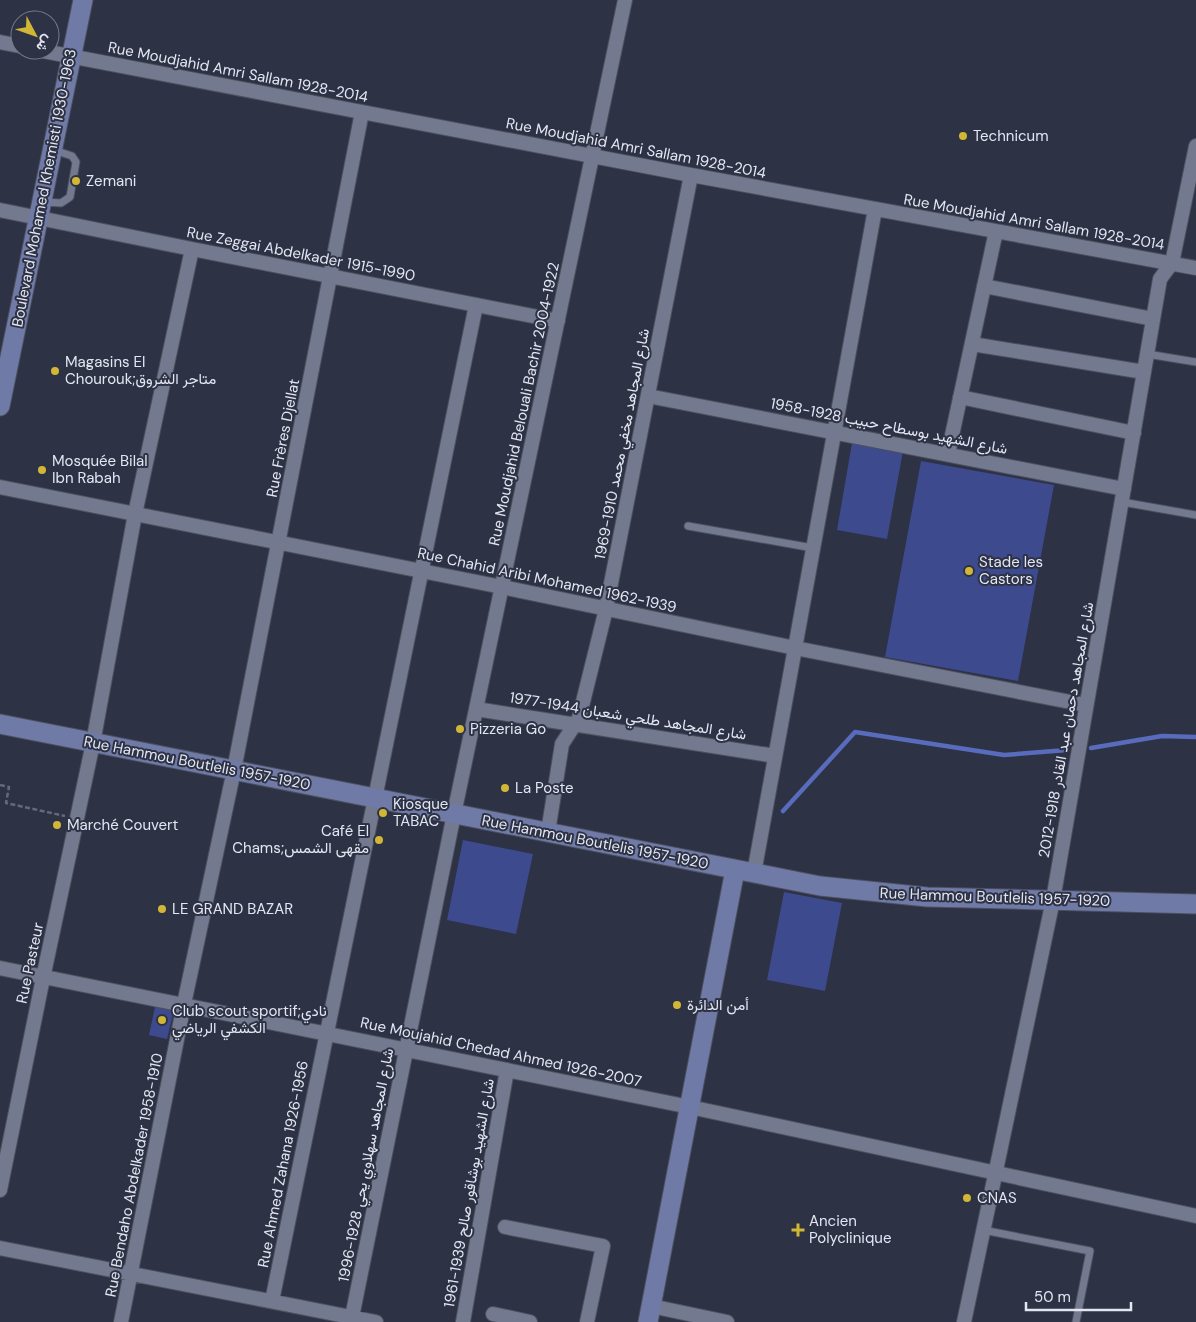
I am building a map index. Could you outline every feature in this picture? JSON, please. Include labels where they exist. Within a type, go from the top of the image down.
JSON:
[{"type":"main road","name":"Boulevard Mohamed Khemisti 1930-1963","points":[[0,406],[83,0]]},
{"type":"main road","name":"Rue Hammou Boutlelis 1957-1920","points":[[0,724],[820,886],[926,897],[1196,904]]},
{"type":"main road","points":[[650,1314],[690,1107],[744,871]]},
{"type":"street","name":"Rue Moudjahid Belouali Bachir 2004-1922","points":[[454,814],[625,0]]},
{"type":"street","name":"Rue Moudjahid Amri Sallam 1928-2014","points":[[60,54],[691,175],[1196,268]]},
{"type":"street","name":"Rue Frères Djellat","points":[[234,770],[362,112]]},
{"type":"street","name":"شارع المجاهد دحمان عبد القادر 1918-2012","points":[[964,1322],[1052,900],[1160,279],[1172,264],[1196,146]]},
{"type":"street","name":"شارع المجاهد مخفي محمد 1910-1969","points":[[548,832],[562,744],[579,718],[606,609],[691,175]]},
{"type":"street","points":[[744,871],[775,756],[875,209]]},
{"type":"street","name":"Rue Zeggai Abdelkader 1915-1990","points":[[0,210],[40,210],[192,250],[558,321]]},
{"type":"street","points":[[948,454],[996,231]]},
{"type":"street","name":"Rue Pasteur","points":[[0,1190],[93,743],[136,514],[192,250]]},
{"type":"street","points":[[984,286],[1154,319]]},
{"type":"street","name":"Rue Ahmed Zahana 1926-1956","points":[[272,1301],[476,305]]},
{"type":"street","points":[[972,344],[1144,372]]},
{"type":"street","name":"شارع الشهيد بوسطاح حبيب 1928-1958","points":[[648,396],[948,454],[1123,495]]},
{"type":"street","points":[[960,397],[1134,433]]},
{"type":"street","name":"Rue Chahid Aribi Mohamed 1962-1939","points":[[0,487],[421,570],[1086,706]]},
{"type":"street","name":"شارع المجاهد طلحي شعبان 1944-1977","points":[[476,709],[775,756]]},
{"type":"street","name":"Rue Bendaho Abdelkader 1958-1910","points":[[121,1322],[184,1004],[234,770]]},
{"type":"street","name":"شارع المجاهد سهلاوي يحي 1928-1996","points":[[352,1317],[454,814]]},
{"type":"street","name":"Rue Moujahid Chedad Ahmed 1926-2007","points":[[0,968],[690,1107],[1196,1216]]},
{"type":"street","name":"شارع الشهيد بوشاقور صالح 1939-1961","points":[[463,1322],[506,1070]]},
{"type":"street","points":[[505,1227],[603,1246],[587,1322]]},
{"type":"street","points":[[0,1248],[376,1322]]},
{"type":"street","points":[[493,1314],[530,1322]]},
{"type":"street","points":[[650,1314],[728,1322]]},
{"type":"lane","points":[[40,210],[61,203],[70,197],[76,162],[72,156],[52,149]]},
{"type":"lane","points":[[1148,354],[1196,362]]},
{"type":"lane","points":[[1123,495],[1196,515]]},
{"type":"lane","points":[[688,526],[813,548]]},
{"type":"lane","points":[[983,1230],[1090,1251],[1076,1322]]},
{"type":"path","points":[[0,785],[9,787],[6,803],[77,818]]},
{"type":"shaded area","points":[[852,443],[903,451],[887,539],[837,530]]},
{"type":"shaded area","name":"Stade les Castors","points":[[921,461],[1054,485],[1018,681],[885,657]]},
{"type":"shaded area","points":[[463,840],[533,854],[516,934],[447,920]]},
{"type":"shaded area","points":[[784,892],[842,903],[825,991],[767,980]]},
{"type":"shaded area","name":"Club scout sportif;نادي الكشفي الرياضي","points":[[156,1002],[175,1006],[167,1039],[149,1035]]},
{"type":"waterway","points":[[783,811],[855,732],[1004,755],[1067,750]]},
{"type":"waterway","points":[[1091,748],[1162,736],[1196,737]]},
{"type":"place","name":"Technicum","points":[[963,136]]},
{"type":"place","name":"Zemani","points":[[76,181]]},
{"type":"place","name":"Magasins El Chourouk;متاجر الشروق","points":[[55,371]]},
{"type":"place","name":"Mosquée Bilal Ibn Rabah","points":[[42,470]]},
{"type":"place","name":"Stade les Castors","points":[[969,571]]},
{"type":"place","name":"Pizzeria Go","points":[[460,729]]},
{"type":"place","name":"La Poste","points":[[505,788]]},
{"type":"place","name":"Kiosque TABAC","points":[[383,813]]},
{"type":"place","name":"Marché Couvert","points":[[57,825]]},
{"type":"place","name":"Café El Chams;مقهى الشمس","points":[[379,840]]},
{"type":"place","name":"LE GRAND BAZAR","points":[[162,909]]},
{"type":"place","name":"أمن الدائرة","points":[[677,1005]]},
{"type":"place","name":"Club scout sportif;نادي الكشفي الرياضي","points":[[162,1020]]},
{"type":"place","name":"CNAS","points":[[967,1198]]},
{"type":"place","name":"Ancien Polyclinique","points":[[798,1230]]}]
